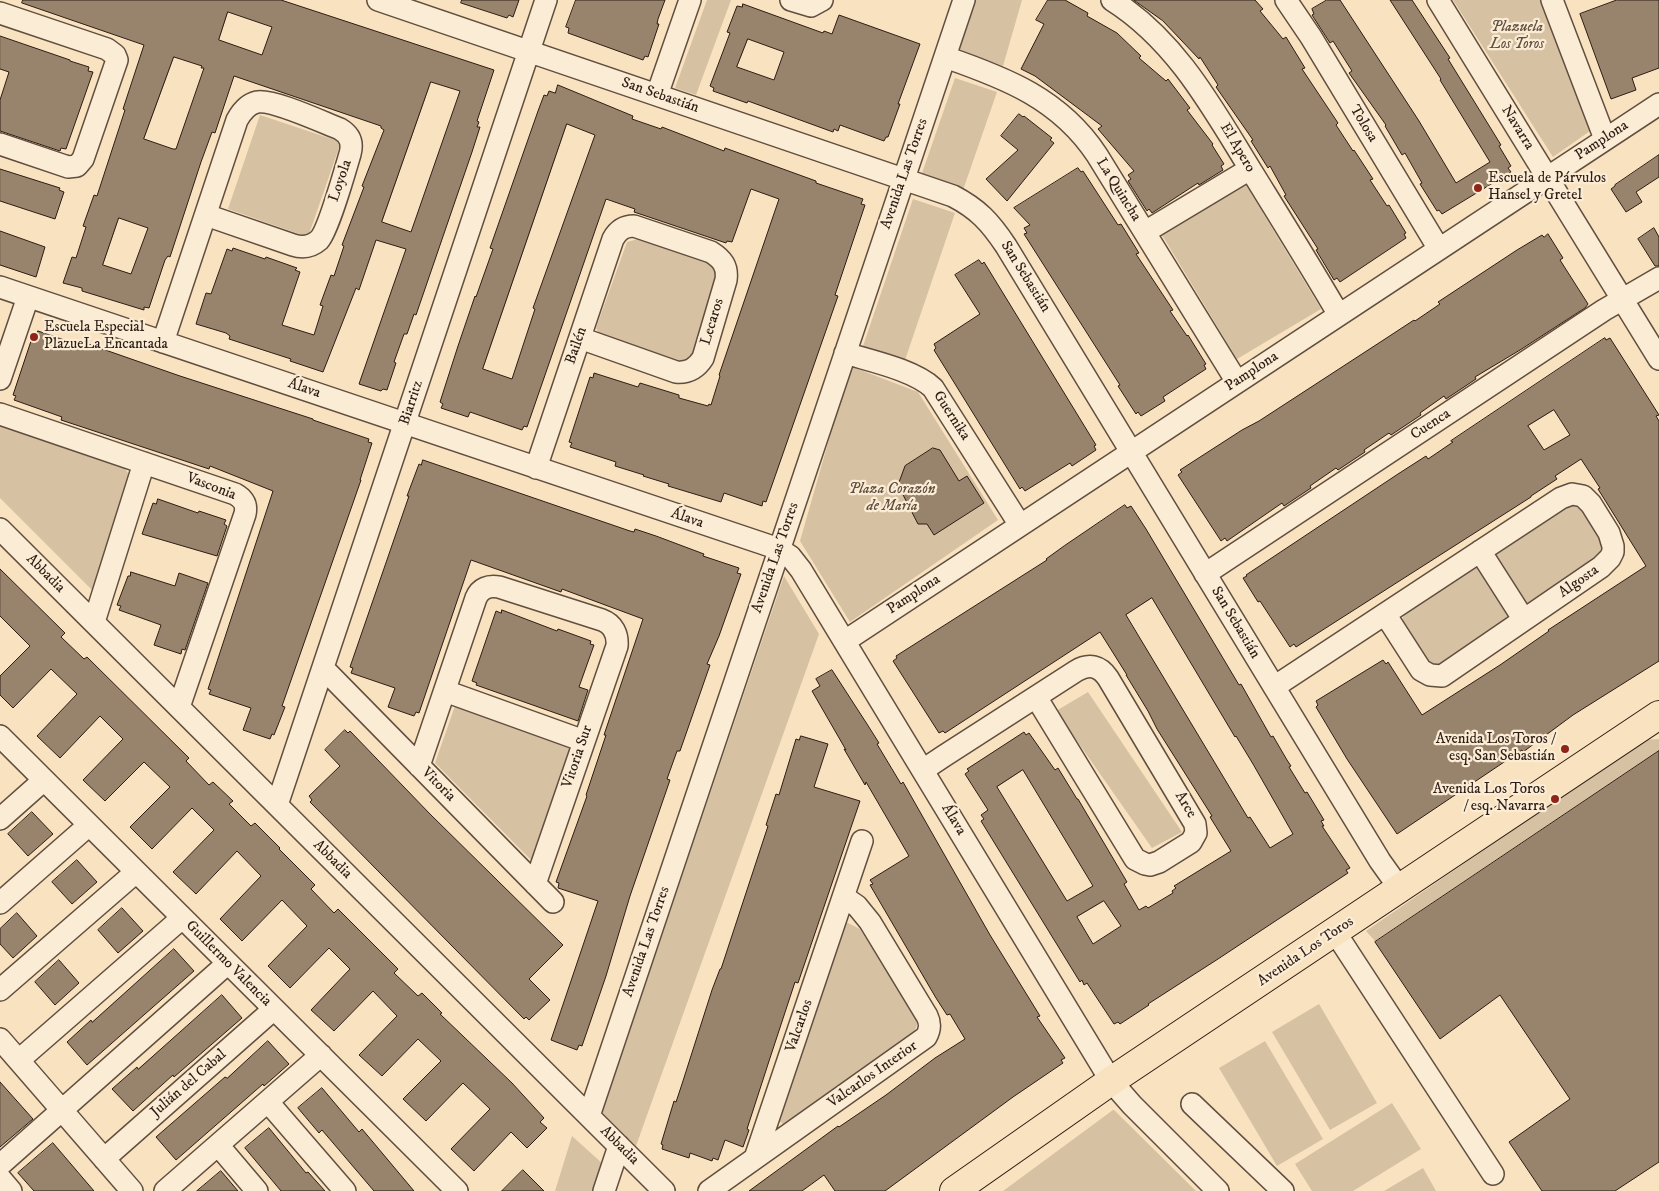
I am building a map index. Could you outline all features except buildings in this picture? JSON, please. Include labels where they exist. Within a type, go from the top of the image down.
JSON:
[{"type":"main road","name":"Avenida Los Toros","points":[[954,1191],[1111,1081],[1659,715]]},
{"type":"street","name":"San Sebastián","points":[[378,0],[953,196],[978,211],[989,221],[1006,246],[1386,870],[1400,889]]},
{"type":"street","name":"Biarritz","points":[[277,805],[546,0]]},
{"type":"street","points":[[657,95],[690,0]]},
{"type":"street","points":[[791,0],[807,6],[819,3]]},
{"type":"street","name":"Avenida Las Torres","points":[[589,1116],[964,0]]},
{"type":"street","name":"El Apero","points":[[1112,0],[1138,19],[1177,58],[1208,100],[1339,314]]},
{"type":"street","name":"Tolosa","points":[[1286,0],[1439,249]]},
{"type":"street","name":"Navarra","points":[[1438,0],[1659,359]]},
{"type":"street","points":[[1552,0],[1605,139]]},
{"type":"street","points":[[0,13],[107,49],[115,55],[116,65],[83,159],[77,166],[68,167],[0,144]]},
{"type":"street","name":"La Quincha","points":[[945,57],[1022,88],[1038,96],[1067,118],[1088,142],[1237,382]]},
{"type":"street","name":"Loyola","points":[[163,342],[237,120],[245,109],[257,102],[270,102],[340,128],[349,137],[352,143],[350,154],[323,234],[312,245],[299,247],[206,215]]},
{"type":"street","name":"Pamplona","points":[[844,641],[1659,104]]},
{"type":"street","points":[[1145,232],[1250,169]]},
{"type":"street","name":"Lecaros","points":[[580,338],[676,372],[687,372],[696,366],[702,358],[726,280],[724,262],[718,256],[702,248],[634,226],[624,227]]},
{"type":"street","name":"Bailén","points":[[536,468],[613,239],[624,227]]},
{"type":"street","name":"Cuenca","points":[[1205,574],[1622,299],[1659,278]]},
{"type":"street","name":"Álava","points":[[0,287],[779,550],[790,556],[798,564],[1111,1081],[1132,1106],[1218,1191]]},
{"type":"street","points":[[0,379],[28,296]]},
{"type":"street","name":"Guernika","points":[[845,353],[914,375],[933,388],[1020,525]]},
{"type":"street","name":"Vasconia","points":[[0,414],[241,497],[246,508],[179,707]]},
{"type":"street","points":[[94,622],[144,463]]},
{"type":"street","name":"Algosta","points":[[1274,687],[1480,551],[1566,495],[1583,496],[1591,504],[1612,539],[1613,552],[1601,567],[1448,673],[1436,676],[1421,670],[1385,614]]},
{"type":"street","name":"Abbadia","points":[[0,529],[664,1191]]},
{"type":"street","points":[[1480,551],[1524,620]]},
{"type":"street","name":"Vitoria Sur","points":[[445,691],[478,594],[484,588],[494,586],[518,593],[602,620],[614,629],[616,646],[535,884]]},
{"type":"street","name":"Arce","points":[[923,770],[1036,697],[1082,668],[1094,666],[1105,673],[1195,824],[1196,834],[1191,842],[1155,864],[1145,864],[1135,859],[1036,697]]},
{"type":"street","name":"Vitoria","points":[[323,668],[553,902]]},
{"type":"street","points":[[419,766],[445,691],[584,741]]},
{"type":"street","name":"Guillermo Valencia","points":[[0,736],[457,1191]]},
{"type":"street","points":[[0,819],[44,780]]},
{"type":"street","points":[[0,904],[89,825]]},
{"type":"street","name":"Valcarlos","points":[[755,1158],[862,841]]},
{"type":"street","points":[[0,990],[136,872]]},
{"type":"street","name":"Valcarlos Interior","points":[[755,1158],[926,1037],[930,1030],[927,1016],[870,922],[857,906],[844,897]]},
{"type":"street","points":[[18,1060],[182,918]]},
{"type":"street","points":[[1335,932],[1493,1174]]},
{"type":"street","points":[[0,1165],[228,963]]},
{"type":"street","name":"Julián del Cabal","points":[[104,1159],[274,1009]]},
{"type":"street","points":[[0,1039],[132,1191]]},
{"type":"street","points":[[165,1191],[321,1056]]},
{"type":"street","points":[[268,1102],[345,1191]]},
{"type":"street","points":[[1192,1104],[1283,1191]]},
{"type":"street","points":[[218,1145],[257,1191]]},
{"type":"street","points":[[604,1191],[619,1146]]},
{"type":"street","points":[[709,1191],[755,1158]]},
{"type":"street","points":[[0,1178],[11,1191]]},
{"type":"green space","points":[[707,0],[731,0],[696,95],[675,88]]},
{"type":"green space","points":[[974,0],[1022,0],[1003,66],[956,48]]},
{"type":"green space","name":"Plazuela Los Toros","points":[[1453,0],[1541,0],[1590,131],[1553,157]]},
{"type":"green space","points":[[955,78],[997,92],[962,193],[920,179]]},
{"type":"green space","points":[[260,115],[341,142],[308,237],[228,209]]},
{"type":"green space","points":[[1246,185],[1321,309],[1237,359],[1162,235]]},
{"type":"green space","points":[[913,199],[955,213],[904,363],[862,349]]},
{"type":"green space","points":[[638,239],[715,265],[722,274],[692,355],[677,363],[601,337],[596,328],[627,242]]},
{"type":"green space","name":"Plaza Corazón de María","points":[[850,366],[918,392],[998,520],[850,622],[800,541]]},
{"type":"green space","points":[[0,427],[124,468],[132,478],[94,592],[0,498]]},
{"type":"green space","points":[[1572,502],[1583,505],[1605,548],[1598,564],[1444,669],[1428,667],[1400,625],[1404,615]]},
{"type":"green space","points":[[784,576],[819,634],[636,1146],[602,1112]]},
{"type":"green space","points":[[1088,692],[1182,832],[1152,848],[1056,711]]},
{"type":"green space","points":[[456,703],[572,744],[535,864],[435,763]]},
{"type":"green space","points":[[1659,739],[1659,751],[1375,941],[1366,931],[1643,740]]},
{"type":"green space","points":[[846,922],[860,929],[918,1022],[914,1033],[784,1125],[778,1120]]},
{"type":"green space","points":[[1319,1004],[1377,1103],[1330,1130],[1272,1032]]},
{"type":"green space","points":[[1265,1041],[1323,1139],[1277,1166],[1219,1068]]},
{"type":"green space","points":[[1392,1103],[1421,1149],[1353,1191],[1312,1191],[1295,1164]]},
{"type":"green space","points":[[1113,1110],[1196,1191],[1003,1191]]},
{"type":"green space","points":[[572,1136],[603,1164],[594,1191],[555,1191]]},
{"type":"green space","points":[[1423,1168],[1436,1191],[1384,1191]]},
{"type":"place","name":"Escuela de Párvulos Hansel y Gretel","points":[[1478,188]]},
{"type":"place","name":"Escuela Especial PlazueLa Encantada","points":[[34,337]]},
{"type":"place","name":"Avenida Los Toros / esq. San Sebastián","points":[[1565,749]]},
{"type":"place","name":"Avenida Los Toros / esq. Navarra","points":[[1555,799]]}]
